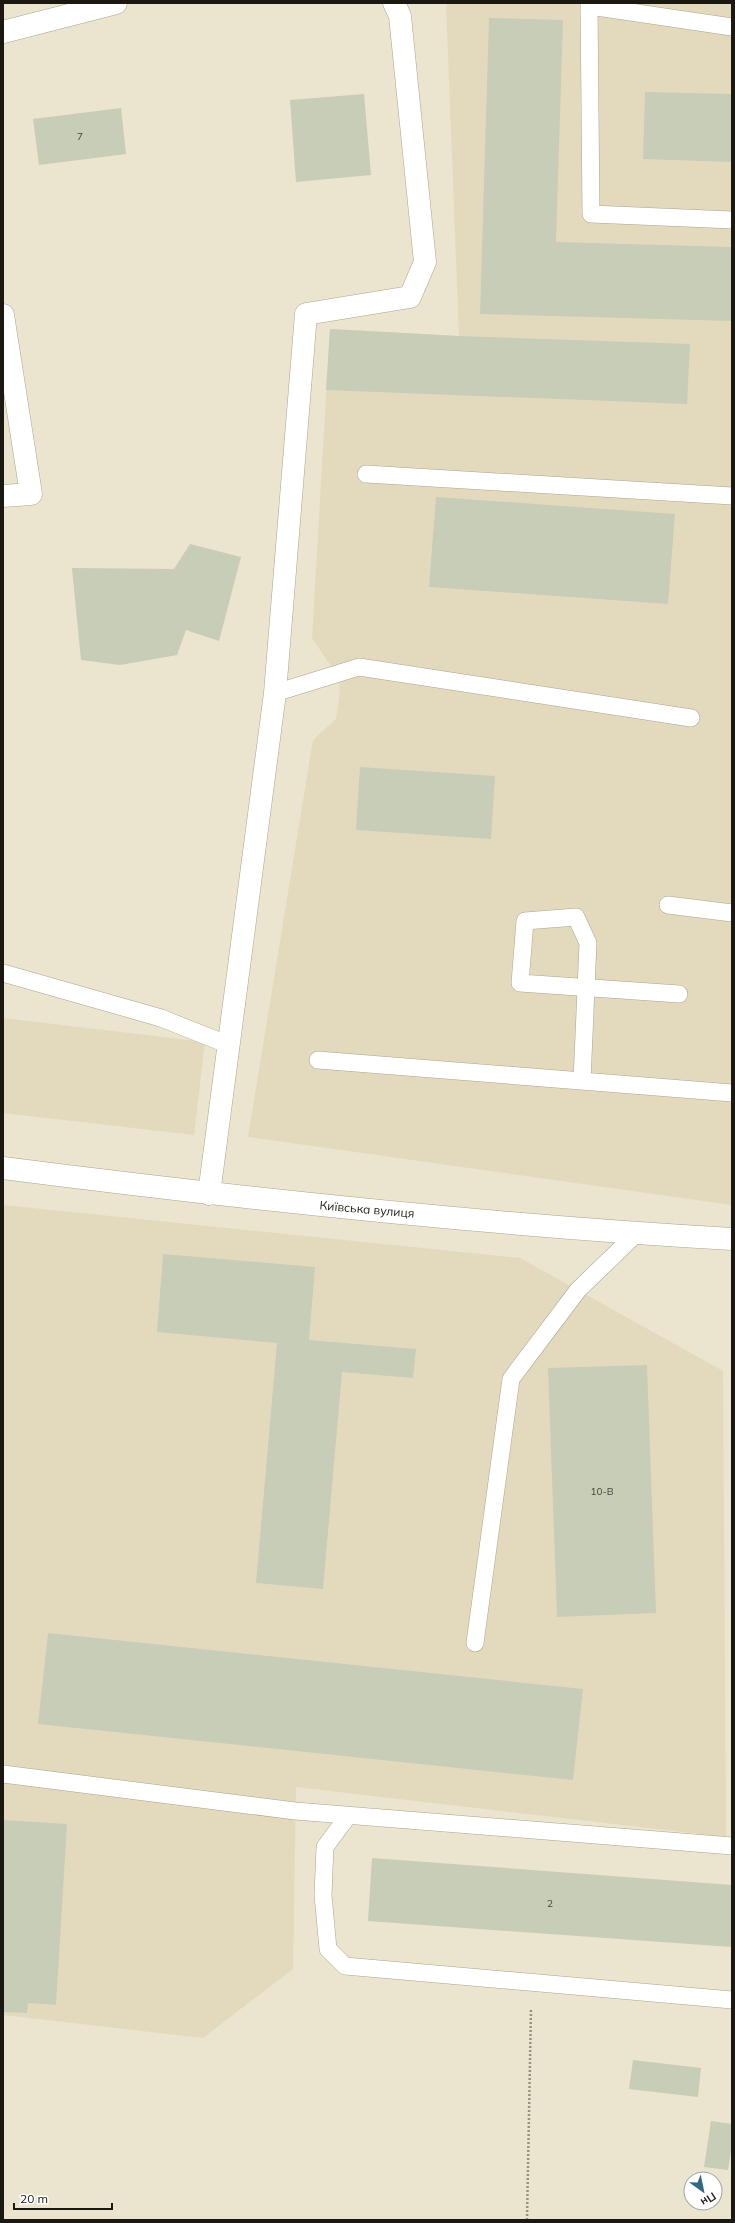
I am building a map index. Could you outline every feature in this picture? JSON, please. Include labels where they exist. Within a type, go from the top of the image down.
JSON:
[{"type":"street","points":[[3,32],[116,3]]},
{"type":"street","points":[[209,1194],[275,693],[306,314],[410,297],[425,262],[400,16],[394,3]]},
{"type":"street","points":[[3,314],[31,494],[3,496]]},
{"type":"street","name":"Київська вулиця","points":[[3,1168],[209,1194],[636,1234],[732,1239]]},
{"type":"lane","points":[[732,27],[589,5],[592,214],[732,220]]},
{"type":"lane","points":[[366,474],[732,496]]},
{"type":"lane","points":[[275,693],[359,667],[692,718]]},
{"type":"lane","points":[[668,905],[732,913]]},
{"type":"lane","points":[[582,1081],[587,987],[588,943],[576,917],[526,921],[520,983],[587,987],[679,994]]},
{"type":"lane","points":[[3,973],[161,1018],[229,1046]]},
{"type":"lane","points":[[318,1060],[732,1093]]},
{"type":"lane","points":[[475,1643],[511,1379],[578,1290],[636,1234]]},
{"type":"lane","points":[[3,1774],[295,1811],[732,1846]]},
{"type":"lane","points":[[348,1816],[325,1847],[323,1895],[328,1949],[345,1966],[732,2000]]},
{"type":"path","points":[[527,2220],[532,1982]]},
{"type":"shaded area","points":[[446,3],[732,3],[732,1205],[248,1137],[313,740],[336,719],[340,690],[337,675],[312,638],[330,329],[459,336]]},
{"type":"shaded area","points":[[3,1018],[205,1042],[194,1135],[3,1113]]},
{"type":"shaded area","points":[[3,1205],[520,1258],[723,1371],[726,1837],[296,1787],[293,1969],[203,2038],[3,2015]]},
{"type":"building","points":[[489,18],[563,20],[556,242],[732,247],[732,321],[480,314]]},
{"type":"building","points":[[645,92],[732,94],[732,162],[643,159]]},
{"type":"building","points":[[364,94],[371,175],[296,182],[290,100]]},
{"type":"building","points":[[121,108],[126,154],[39,165],[33,119]]},
{"type":"building","points":[[330,329],[459,336],[690,344],[687,404],[326,390]]},
{"type":"building","points":[[436,497],[675,514],[668,604],[429,587]]},
{"type":"building","points":[[190,544],[241,557],[219,641],[186,630],[177,655],[120,665],[81,660],[72,568],[174,569]]},
{"type":"building","points":[[360,767],[495,776],[491,839],[356,830]]},
{"type":"building","points":[[163,1254],[315,1267],[309,1340],[416,1349],[413,1378],[342,1372],[323,1589],[256,1583],[277,1343],[157,1332]]},
{"type":"building","points":[[647,1365],[656,1613],[557,1617],[548,1368]]},
{"type":"building","points":[[48,1633],[583,1689],[573,1780],[38,1724]]},
{"type":"building","points":[[3,1820],[67,1824],[56,2005],[28,2003],[27,2013],[3,2012]]},
{"type":"building","points":[[372,1858],[732,1885],[732,1947],[368,1921]]},
{"type":"building","points":[[633,2060],[701,2068],[698,2097],[629,2089]]},
{"type":"building","points":[[711,2121],[732,2124],[732,2144],[728,2170],[704,2167]]}]
